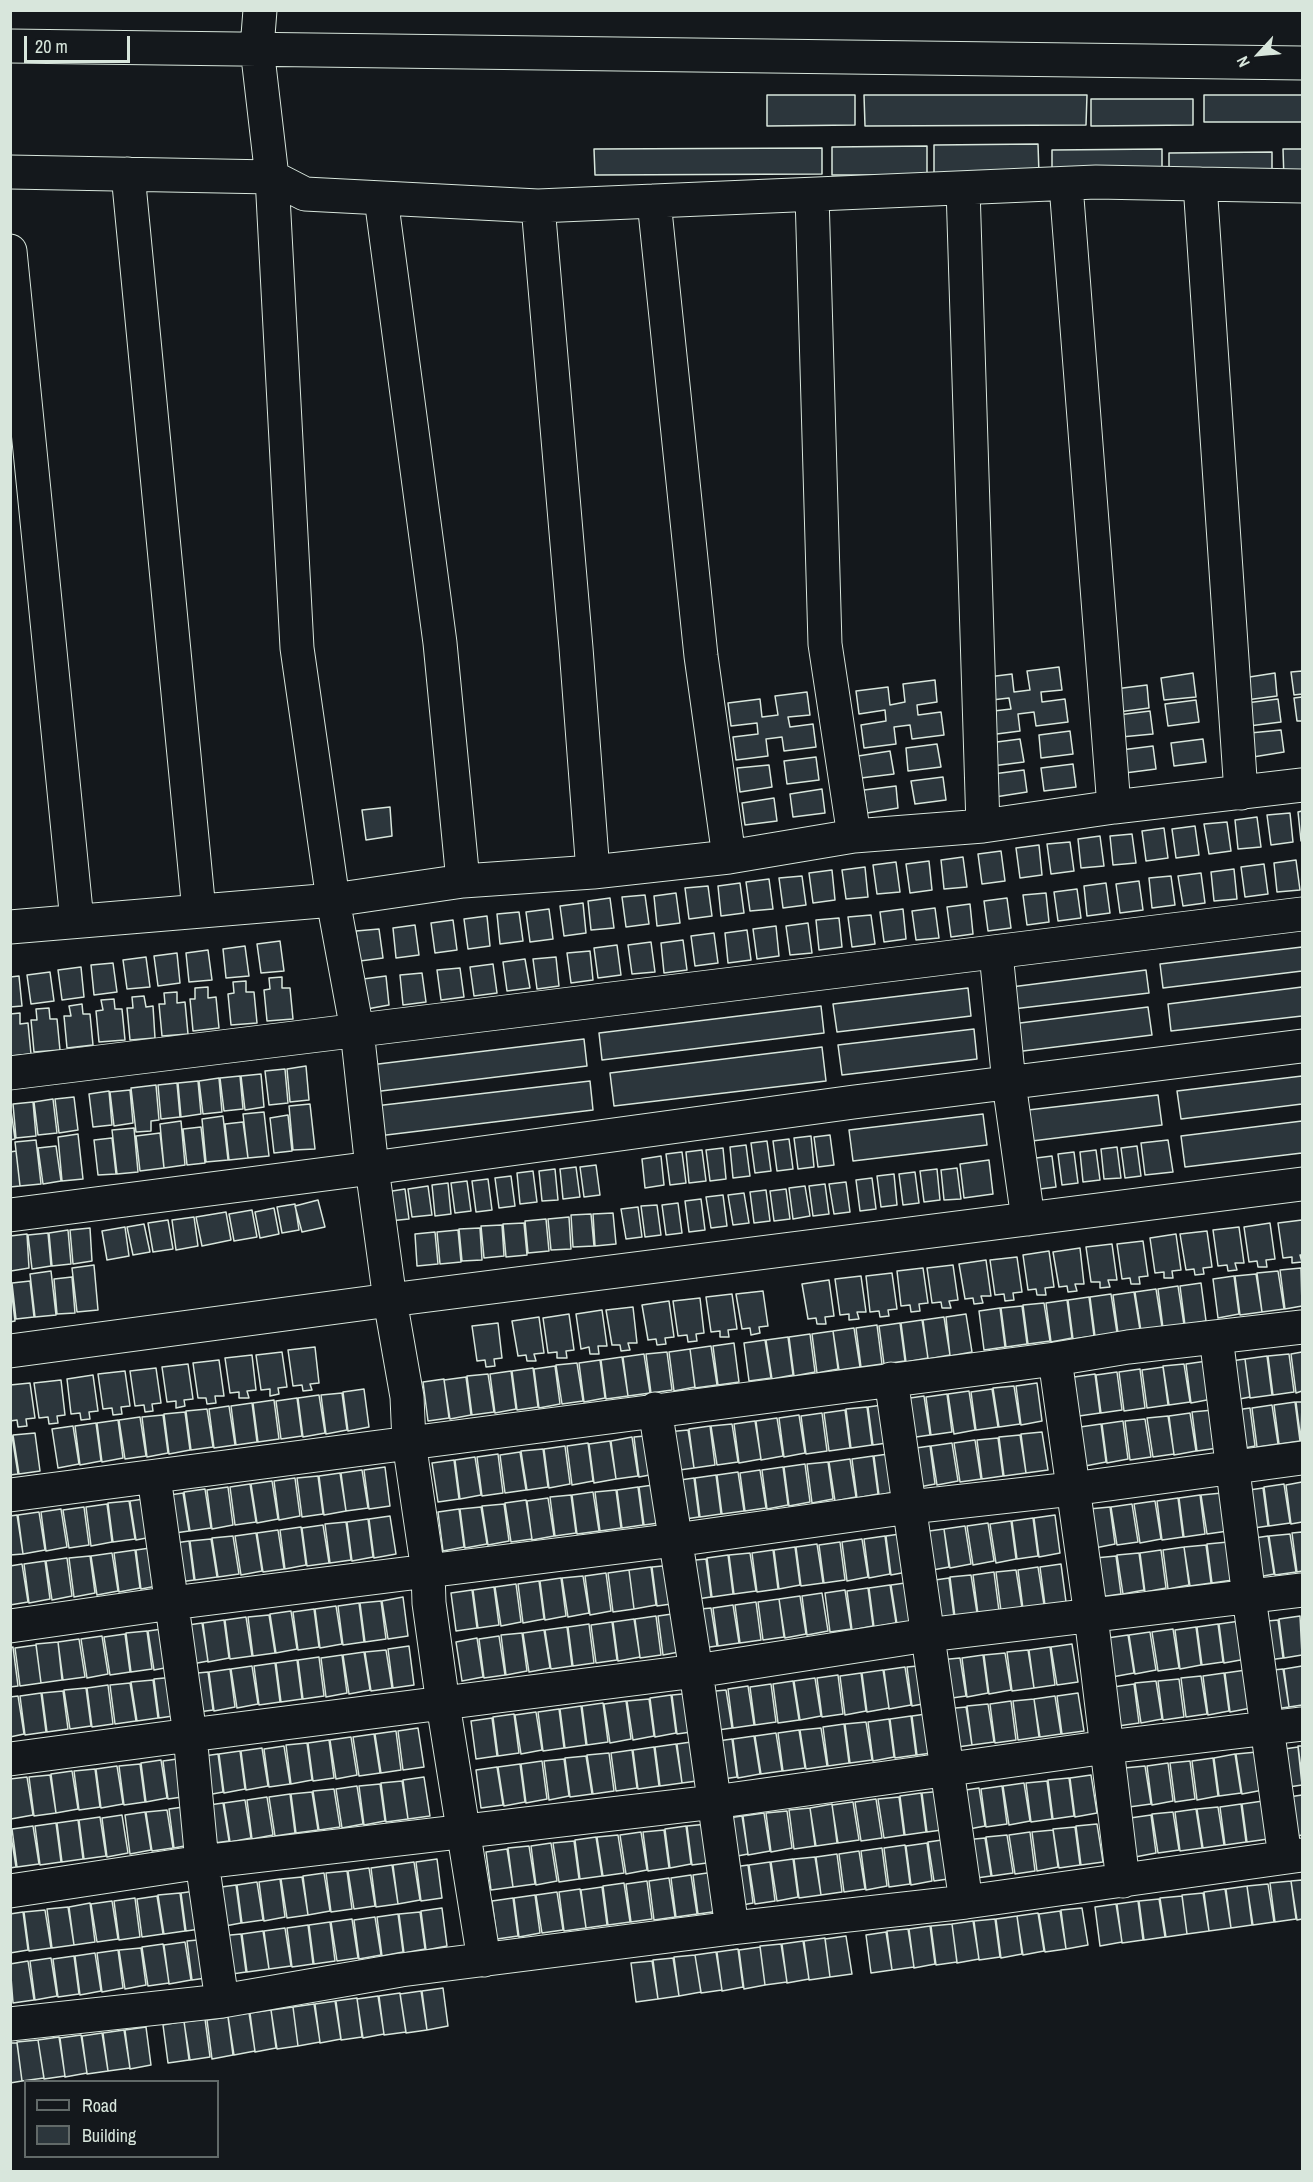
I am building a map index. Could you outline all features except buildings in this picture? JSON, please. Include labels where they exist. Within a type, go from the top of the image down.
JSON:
[{"type":"street","points":[[260,10],[258,48],[272,177],[297,648],[333,900],[357,1030],[372,1168],[390,1300],[407,1397],[409,1442],[429,1571],[429,1603],[484,1960]]},
{"type":"street","points":[[10,46],[1302,63]]},
{"type":"street","points":[[10,172],[272,177],[305,194],[537,206],[1096,182],[1302,186]]},
{"type":"street","points":[[128,174],[199,911]]},
{"type":"street","points":[[1200,184],[1240,793]]},
{"type":"street","points":[[1066,185],[1114,807]]},
{"type":"street","points":[[963,188],[983,826]]},
{"type":"street","points":[[812,195],[825,644],[854,836]]},
{"type":"street","points":[[381,198],[440,643],[463,881]]},
{"type":"street","points":[[654,201],[701,656],[729,857]]},
{"type":"street","points":[[537,206],[576,648],[593,872]]},
{"type":"street","points":[[10,251],[77,921]]},
{"type":"street","points":[[10,927],[333,900],[463,881],[593,872],[729,857],[854,836],[983,826],[1114,807],[1302,785]]},
{"type":"street","points":[[10,1072],[1302,914]]},
{"type":"street","points":[[996,953],[1009,1083],[1028,1219]]},
{"type":"street","points":[[10,1215],[1302,1046]]},
{"type":"street","points":[[10,1351],[390,1300],[1302,1184]]},
{"type":"street","points":[[10,1495],[655,1409],[1055,1359],[1128,1347],[1302,1327]]},
{"type":"street","points":[[10,2024],[222,2001],[401,1970],[732,1928],[966,1902],[1294,1856],[1267,1729],[1216,1336]]},
{"type":"street","points":[[1055,1359],[1091,1616],[1123,1881]]},
{"type":"street","points":[[891,1379],[966,1902]]},
{"type":"street","points":[[655,1409],[696,1671],[732,1928]]},
{"type":"street","points":[[10,1626],[172,1603],[675,1540],[910,1507],[1072,1489],[1302,1458]]},
{"type":"street","points":[[154,1477],[190,1735],[202,1862],[222,2001]]},
{"type":"street","points":[[10,1759],[696,1671],[927,1635],[1302,1590]]},
{"type":"street","points":[[10,1891],[202,1862],[714,1802],[1107,1748],[1302,1724]]}]
